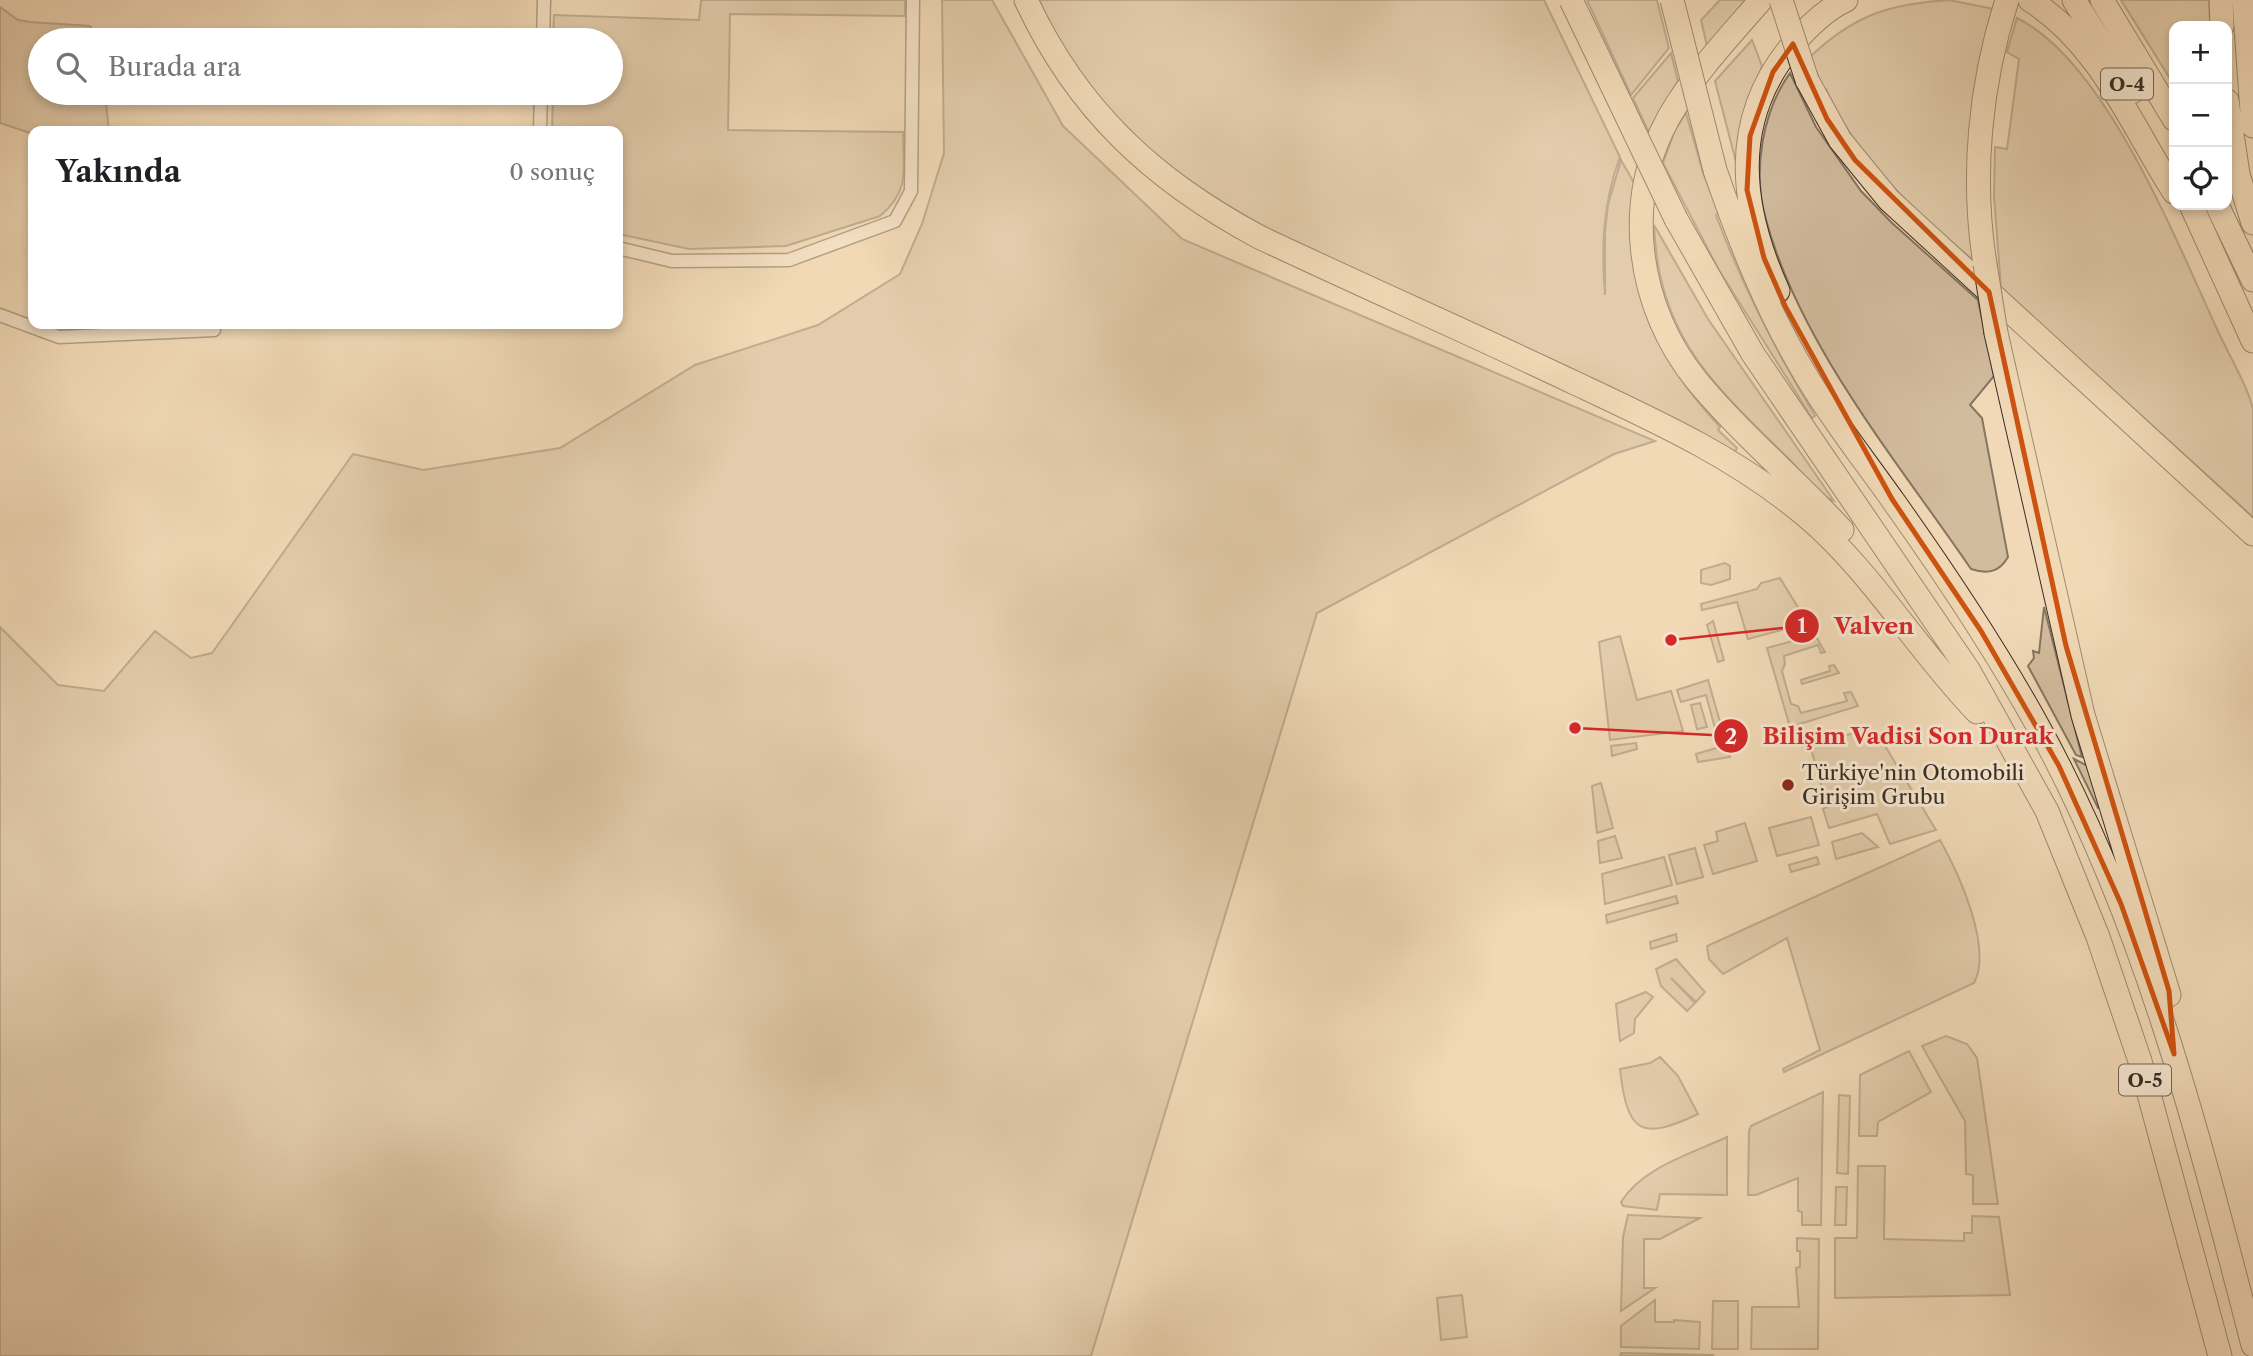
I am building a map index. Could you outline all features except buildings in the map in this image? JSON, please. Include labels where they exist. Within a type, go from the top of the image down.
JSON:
[{"type":"highway","points":[[1026,0],[1060,65],[1101,118],[1159,174],[1198,202],[1270,242],[1638,413],[1690,438],[1738,466],[1809,519],[1853,561],[1941,675],[1977,712]]},
{"type":"highway","points":[[1571,0],[1676,219],[1753,354],[1969,671],[2047,811]]},
{"type":"highway","points":[[1672,0],[1715,170],[1746,256],[1789,346],[1847,441],[1892,499],[1981,631],[2059,766],[2121,904],[2175,1054]]},
{"type":"highway","points":[[1761,0],[1701,69],[1659,139],[1647,170],[1641,223],[1642,250],[1650,292],[1669,337],[1697,381],[1863,553],[1915,618],[2015,775],[2047,811]]},
{"type":"highway","points":[[1782,0],[1807,80],[1840,140],[1889,200],[2253,534]]},
{"type":"highway","points":[[1846,0],[1804,31],[1773,72],[1754,115],[1747,154],[1747,190],[1757,236],[1780,297],[1854,425],[1892,499]]},
{"type":"highway","points":[[2007,0],[1996,38],[1986,91],[1979,156],[1980,225],[1985,264],[1996,333],[2083,715],[2169,991],[2175,1054]]},
{"type":"highway","points":[[2030,0],[2065,27],[2093,59],[2169,184]]},
{"type":"highway","name":"O-4","points":[[2074,0],[2112,58],[2169,162]]},
{"type":"highway","name":"O-4","points":[[2102,0],[2169,110]]},
{"type":"highway","points":[[2221,0],[2222,21]]},
{"type":"highway","points":[[2244,0],[2253,126]]},
{"type":"highway","points":[[2232,134],[2238,174],[2253,223]]},
{"type":"highway","points":[[2191,210],[2253,341]]},
{"type":"highway","points":[[2219,210],[2253,280]]},
{"type":"highway","name":"O-5","points":[[2047,811],[2098,937],[2140,1060],[2220,1356]]},
{"type":"highway","name":"O-5","points":[[2175,1054],[2253,1345]]},
{"type":"street","points":[[543,28],[544,0]]},
{"type":"street","points":[[623,249],[672,261],[789,260],[895,221],[911,191],[913,0]]},
{"type":"street","points":[[540,126],[541,105]]},
{"type":"street","points":[[0,315],[28,325]]},
{"type":"street","points":[[38,329],[59,337],[214,329]]},
{"type":"highlighted area","points":[[1793,44],[1827,119],[1855,160],[1989,292],[2066,646],[2169,991],[2174,1054],[2121,904],[2059,766],[1981,631],[1892,499],[1785,306],[1764,258],[1747,190],[1750,136],[1773,72]]},
{"type":"shaded area","points":[[701,0],[905,0],[905,16],[730,14],[728,130],[903,132],[904,168],[901,188],[897,197],[880,216],[786,246],[689,249],[623,235],[623,126],[552,126],[553,105],[623,105],[623,28],[553,28],[554,15],[699,20]]},
{"type":"shaded area","points":[[942,0],[992,0],[1063,126],[1182,239],[1655,441],[1614,454],[1317,613],[1091,1356],[0,1356],[0,627],[58,685],[104,691],[155,631],[191,658],[212,653],[353,454],[423,470],[560,448],[695,365],[818,325],[900,274],[922,224],[944,153]]},
{"type":"shaded area","points":[[1039,0],[1544,0],[1620,157],[1610,191],[1605,225],[1605,295],[1608,205],[1621,160],[1638,194],[1634,258],[1643,306],[1662,350],[1689,390],[1720,427],[1718,430],[1737,448],[1735,452],[1584,375],[1312,251],[1203,190],[1154,153],[1110,110],[1071,59]]},
{"type":"shaded area","points":[[1587,0],[1657,0],[1669,48],[1631,95]]},
{"type":"shaded area","points":[[1720,0],[1746,0],[1707,46],[1701,20]]},
{"type":"shaded area","points":[[1949,0],[1994,9],[1973,235],[1970,236],[1973,260],[1930,223],[1870,161],[1838,114],[1826,89],[1823,89],[1810,57],[1842,31],[1873,14],[1908,5]]},
{"type":"shaded area","points":[[2121,0],[2209,0],[2210,21],[2169,21],[2169,77]]},
{"type":"shaded area","points":[[0,7],[18,20],[90,26],[91,28],[28,28],[28,105],[106,105],[108,126],[28,126],[28,132],[0,123]]},
{"type":"shaded area","points":[[2017,18],[2049,40],[2079,72],[2108,111],[2134,155],[2180,247],[2251,402],[2253,517],[2001,288],[1994,196],[1995,147],[2007,149],[2019,59],[2007,52]]},
{"type":"shaded area","points":[[1752,40],[1762,66],[1742,126],[1736,162],[1715,81]]},
{"type":"shaded area","points":[[1671,53],[1678,81],[1649,133],[1633,98]]},
{"type":"shaded area","points":[[1790,73],[1816,127],[1861,191],[1892,223],[1978,300],[1994,376],[1970,405],[1982,418],[2008,557],[1997,569],[1987,572],[1971,569],[1882,444],[1825,355],[1780,263],[1761,199],[1760,161],[1762,142],[1773,105]]},
{"type":"shaded area","points":[[1686,113],[1726,241],[1761,317],[1815,416],[1812,418],[1719,270],[1663,163],[1675,130]]},
{"type":"shaded area","points":[[1654,225],[1708,319],[1834,501],[1816,489],[1736,406],[1695,356],[1666,299],[1658,264]]},
{"type":"shaded area","points":[[1725,563],[1730,566],[1730,579],[1711,585],[1701,583],[1701,570]]},
{"type":"shaded area","points":[[1780,578],[1804,617],[1801,625],[1748,639],[1737,602],[1702,610],[1701,604],[1757,589],[1761,583]]},
{"type":"shaded area","points":[[2044,607],[2082,757],[2076,755],[2028,666],[2034,658],[2033,651],[2039,653]]},
{"type":"shaded area","points":[[1713,621],[1724,660],[1718,662],[1707,625]]},
{"type":"shaded area","points":[[1815,635],[1825,652],[1821,653],[1818,645],[1784,656],[1782,671],[1791,704],[1798,706],[1801,713],[1847,701],[1844,693],[1851,692],[1858,706],[1790,727],[1767,648]]},
{"type":"shaded area","points":[[1620,636],[1637,700],[1671,691],[1683,731],[1610,740],[1599,642]]},
{"type":"shaded area","points":[[1834,665],[1839,673],[1802,684],[1801,680],[1830,671],[1829,666]]},
{"type":"shaded area","points":[[1708,680],[1730,757],[1698,762],[1696,754],[1720,747],[1706,695],[1681,702],[1677,690]]},
{"type":"shaded area","points":[[1700,703],[1707,727],[1697,729],[1691,705]]},
{"type":"shaded area","points":[[1869,729],[1876,731],[1936,830],[1890,844],[1877,814],[1829,828],[1823,809],[1827,807],[1810,745]]},
{"type":"shaded area","points":[[1636,743],[1637,749],[1612,756],[1611,746]]},
{"type":"shaded area","points":[[2074,759],[2090,767],[2100,807],[2098,808]]},
{"type":"shaded area","points":[[1601,783],[1613,828],[1597,833],[1592,786]]},
{"type":"shaded area","points":[[1811,817],[1819,845],[1777,856],[1769,828]]},
{"type":"shaded area","points":[[1745,823],[1757,861],[1713,874],[1704,845],[1718,841],[1716,832]]},
{"type":"shaded area","points":[[1862,833],[1878,847],[1836,859],[1832,842]]},
{"type":"shaded area","points":[[1615,836],[1622,858],[1600,863],[1598,841]]},
{"type":"shaded area","points":[[1940,840],[1964,890],[1976,930],[1979,968],[1974,983],[1784,1072],[1783,1069],[1820,1050],[1787,938],[1723,974],[1709,959],[1707,946]]},
{"type":"shaded area","points":[[1695,848],[1703,877],[1677,884],[1669,855]]},
{"type":"shaded area","points":[[1664,857],[1672,885],[1605,904],[1602,874]]},
{"type":"shaded area","points":[[1817,857],[1819,864],[1791,872],[1789,865]]},
{"type":"shaded area","points":[[1676,896],[1678,903],[1607,923],[1606,915]]},
{"type":"shaded area","points":[[1676,934],[1677,941],[1651,949],[1650,942]]},
{"type":"shaded area","points":[[1676,959],[1705,992],[1696,1002],[1671,978],[1695,1003],[1687,1011],[1661,986],[1656,969]]},
{"type":"shaded area","points":[[1646,992],[1653,997],[1635,1019],[1634,1033],[1620,1041],[1616,1004]]},
{"type":"shaded area","points":[[1946,1036],[1967,1044],[1977,1058],[1998,1204],[1973,1204],[1973,1175],[1966,1174],[1965,1121],[1922,1046]]},
{"type":"shaded area","points":[[1909,1051],[1931,1092],[1878,1122],[1877,1136],[1859,1136],[1860,1075]]},
{"type":"shaded area","points":[[1660,1057],[1678,1076],[1698,1114],[1662,1128],[1650,1129],[1640,1126],[1632,1118],[1627,1107],[1620,1069],[1650,1063]]},
{"type":"shaded area","points":[[1823,1092],[1821,1225],[1802,1225],[1802,1212],[1798,1211],[1798,1178],[1756,1195],[1748,1195],[1749,1131],[1751,1126]]},
{"type":"shaded area","points":[[1839,1095],[1850,1096],[1848,1174],[1837,1173]]},
{"type":"shaded area","points":[[1727,1137],[1727,1195],[1660,1194],[1657,1210],[1623,1206],[1621,1202],[1642,1179],[1683,1156]]},
{"type":"shaded area","points":[[1858,1166],[1885,1166],[1884,1239],[1964,1241],[1964,1233],[1972,1233],[1972,1216],[1999,1217],[2010,1295],[1835,1298],[1835,1238],[1857,1238]]},
{"type":"shaded area","points":[[1836,1187],[1847,1187],[1846,1225],[1835,1225]]},
{"type":"shaded area","points":[[1628,1215],[1700,1218],[1660,1239],[1644,1239],[1644,1288],[1655,1288],[1621,1311],[1623,1237]]},
{"type":"shaded area","points":[[1797,1238],[1819,1239],[1818,1349],[1751,1349],[1752,1307],[1799,1307],[1796,1268],[1800,1267],[1800,1251],[1797,1251]]},
{"type":"shaded area","points":[[1462,1295],[1467,1337],[1441,1340],[1437,1298]]},
{"type":"shaded area","points":[[1655,1300],[1655,1322],[1700,1322],[1699,1349],[1621,1347],[1621,1326]]},
{"type":"shaded area","points":[[1713,1301],[1738,1301],[1738,1349],[1712,1349]]},
{"type":"shaded area","points":[[1621,1353],[1713,1355],[1713,1356],[1620,1356]]},
{"type":"place","name":"Valven","points":[[1671,640]]},
{"type":"place","name":"Bilişim Vadisi Son Durak","points":[[1575,728]]},
{"type":"place","name":"Türkiye'nin Otomobili Girişim Grubu","points":[[1788,785]]}]
